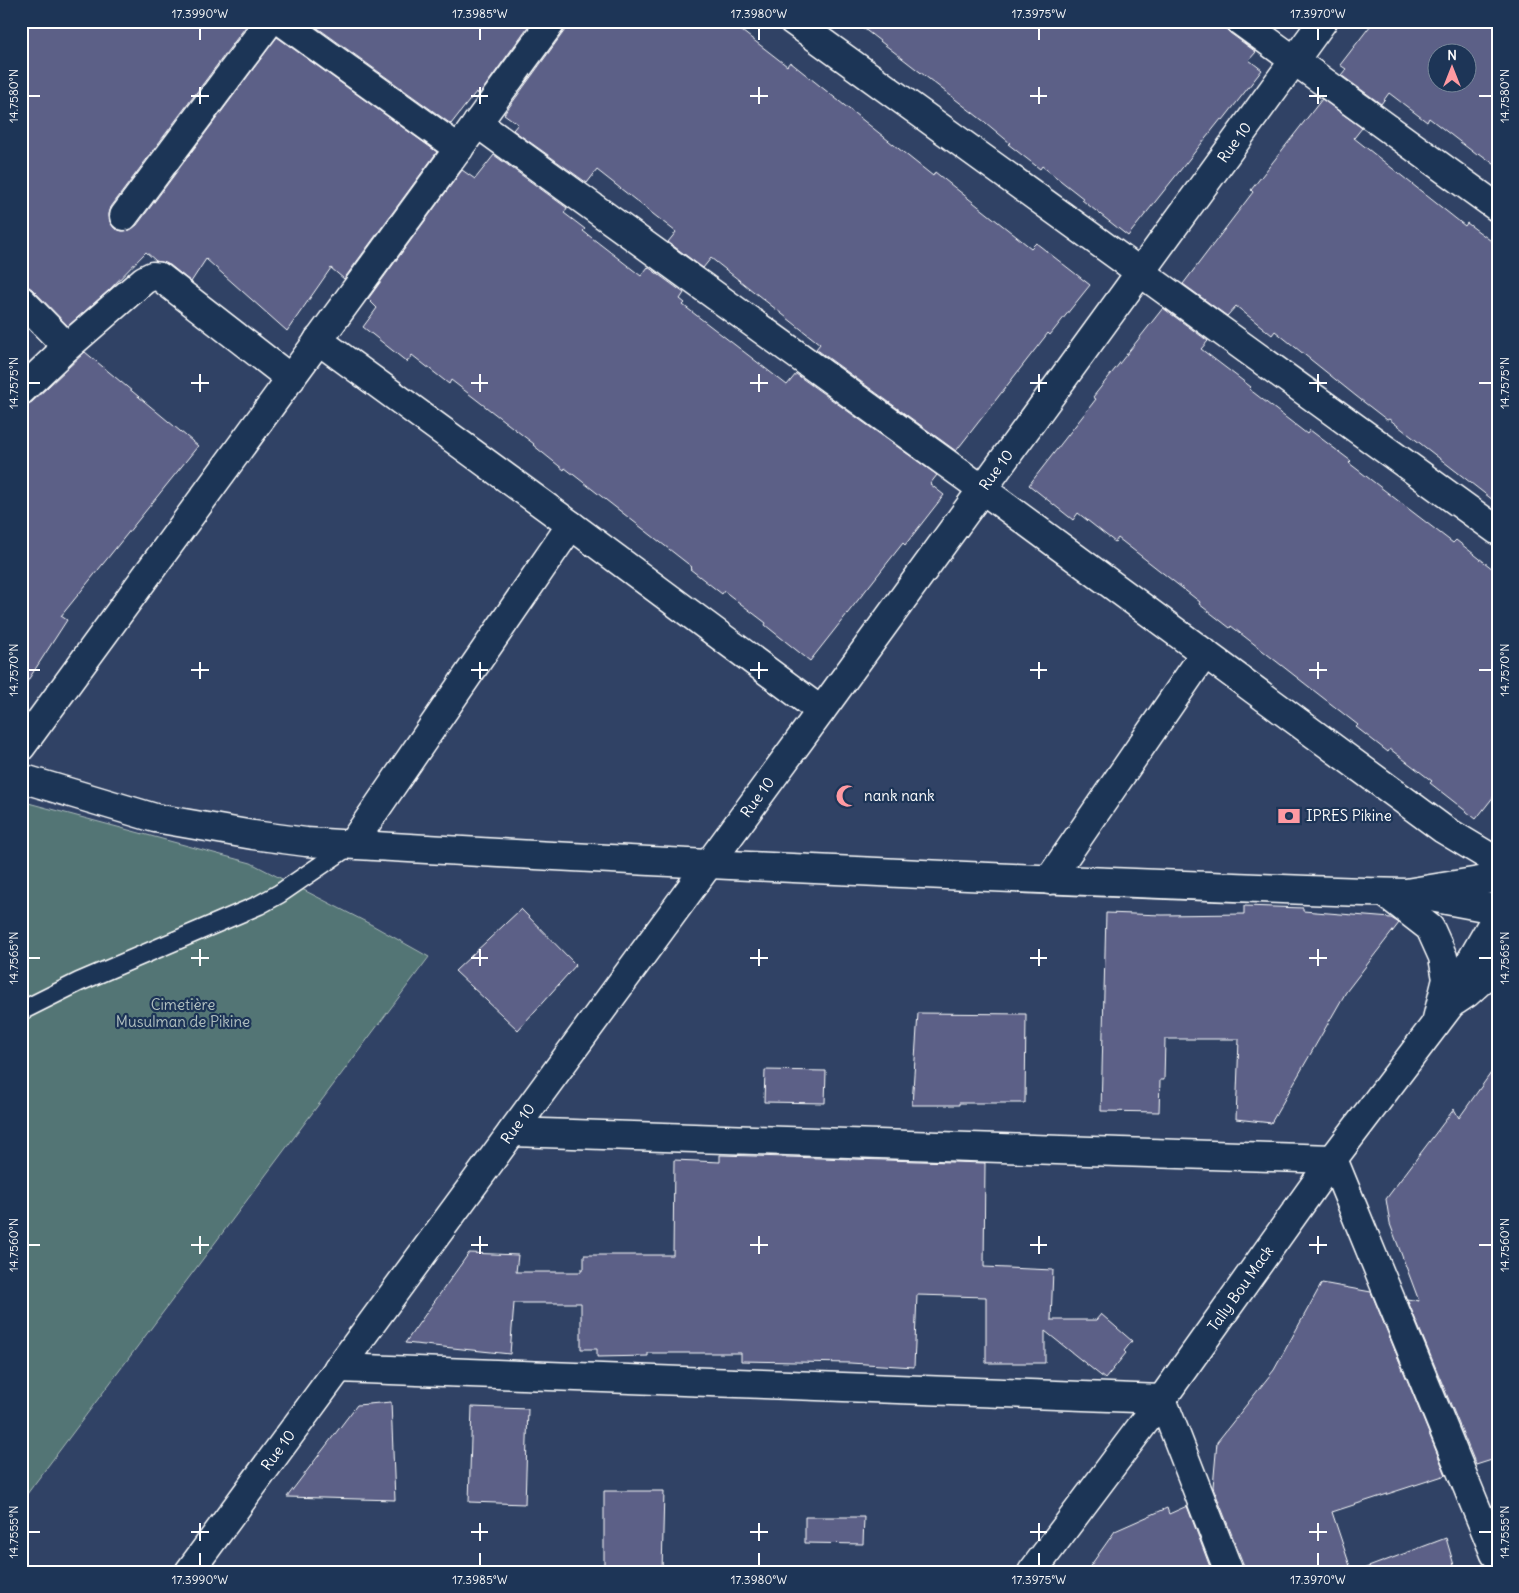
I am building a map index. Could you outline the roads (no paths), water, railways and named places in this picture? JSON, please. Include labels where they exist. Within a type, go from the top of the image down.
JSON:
[{"type":"street","points":[[124,216],[270,21]]},
{"type":"street","points":[[281,21],[459,149]]},
{"type":"street","points":[[21,746],[552,21]]},
{"type":"street","points":[[793,21],[1498,531]]},
{"type":"street","points":[[1240,21],[1498,208]]},
{"type":"street","name":"Rue 10","points":[[189,1572],[821,711],[1323,21]]},
{"type":"street","points":[[477,123],[982,489],[1443,829],[1498,862]]},
{"type":"street","points":[[21,391],[144,280],[152,276],[160,277],[290,379]]},
{"type":"street","points":[[21,300],[68,347]]},
{"type":"street","points":[[318,340],[821,711]]},
{"type":"street","points":[[352,844],[571,525]]},
{"type":"street","points":[[1049,880],[1205,653]]},
{"type":"street","points":[[21,778],[155,818],[306,842],[1049,880],[1395,893],[1497,912],[1493,898],[1494,888],[1498,879]]},
{"type":"street","points":[[1395,893],[1498,879]]},
{"type":"street","points":[[1395,893],[1430,928],[1443,957],[1447,979],[1443,1014]]},
{"type":"street","name":"Tally Bou Mack","points":[[1032,1572],[1162,1399],[1333,1159],[1443,1014],[1497,912]]},
{"type":"street","name":"Tally Bou Mack","points":[[1443,1014],[1498,964]]},
{"type":"street","points":[[512,1132],[1333,1159],[1493,1558]]},
{"type":"street","points":[[338,1368],[1162,1399],[1229,1572]]},
{"type":"lane","points":[[21,1011],[87,978],[259,905],[279,894],[352,844]]},
{"type":"place","name":"nank nank","points":[[847,796]]},
{"type":"place","name":"IPRES Pikine","points":[[1289,816]]},
{"type":"park label","name":"Cimetière Musulman de Pikine","points":[[183,1014]]}]
